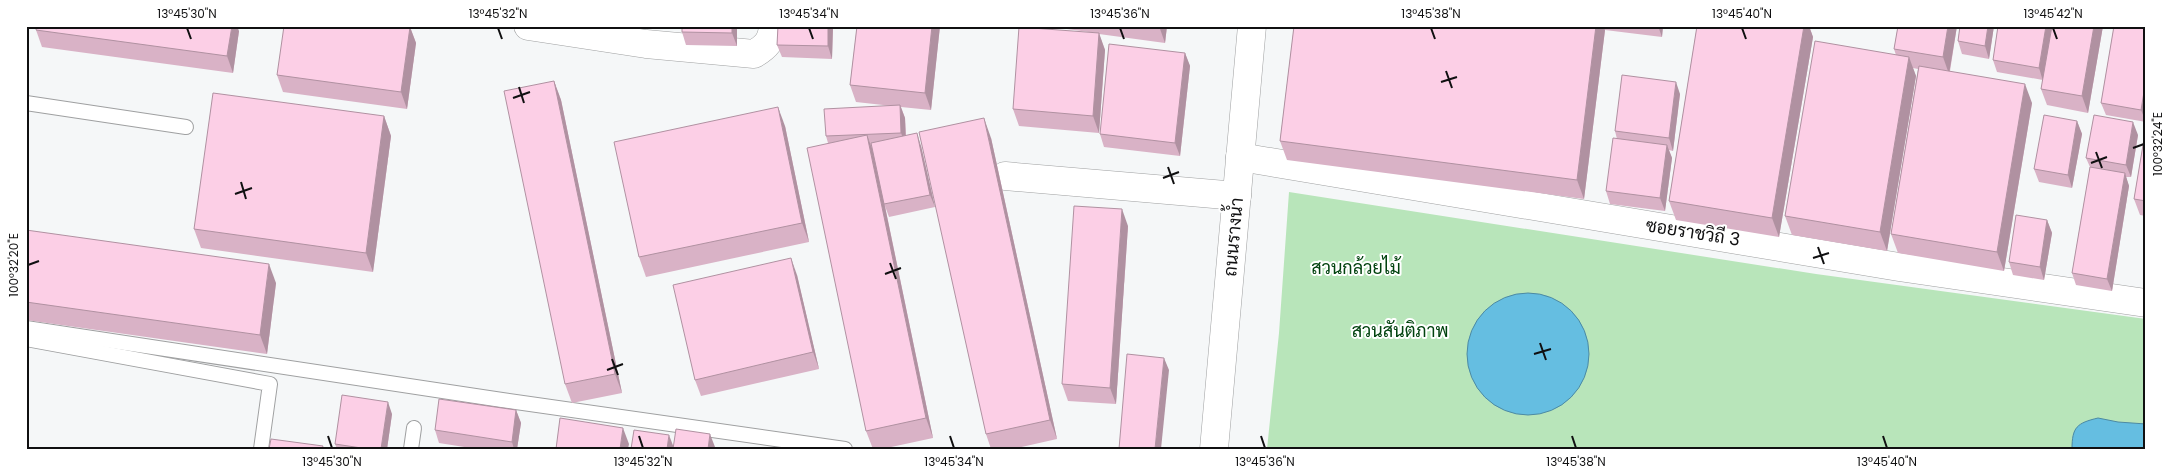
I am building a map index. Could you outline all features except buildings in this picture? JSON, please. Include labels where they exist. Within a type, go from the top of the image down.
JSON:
[{"type":"street","points":[[528,26],[646,44],[754,54],[767,46],[773,26]]},
{"type":"street","name":"ถนนรางน้ำ","points":[[1214,449],[1252,26]]},
{"type":"street","name":"ซอยราชวิถี 3","points":[[1240,157],[1899,267],[2146,303]]},
{"type":"street","points":[[1004,176],[1236,196]]},
{"type":"lane","points":[[26,103],[186,127]]},
{"type":"lane","points":[[26,328],[502,400],[846,449]]},
{"type":"lane","points":[[26,339],[270,384],[261,449]]},
{"type":"lane","points":[[411,449],[414,428]]},
{"type":"green space","name":"สวนสันติภาพ","points":[[1289,192],[1816,274],[2146,319],[2146,449],[1267,449],[1279,333]]},
{"type":"water","points":[[1528,293],[1540,294],[1551,298],[1571,311],[1584,331],[1588,342],[1588,366],[1584,377],[1571,397],[1551,410],[1540,414],[1528,415],[1516,414],[1505,410],[1485,397],[1472,377],[1468,366],[1467,354],[1468,342],[1472,331],[1485,311],[1505,298],[1516,294]]},
{"type":"water","points":[[2098,418],[2146,424],[2146,449],[2072,449],[2073,436],[2077,427]]},
{"type":"park label","name":"สวนกล้วยไม้","points":[[1356,267]]}]
